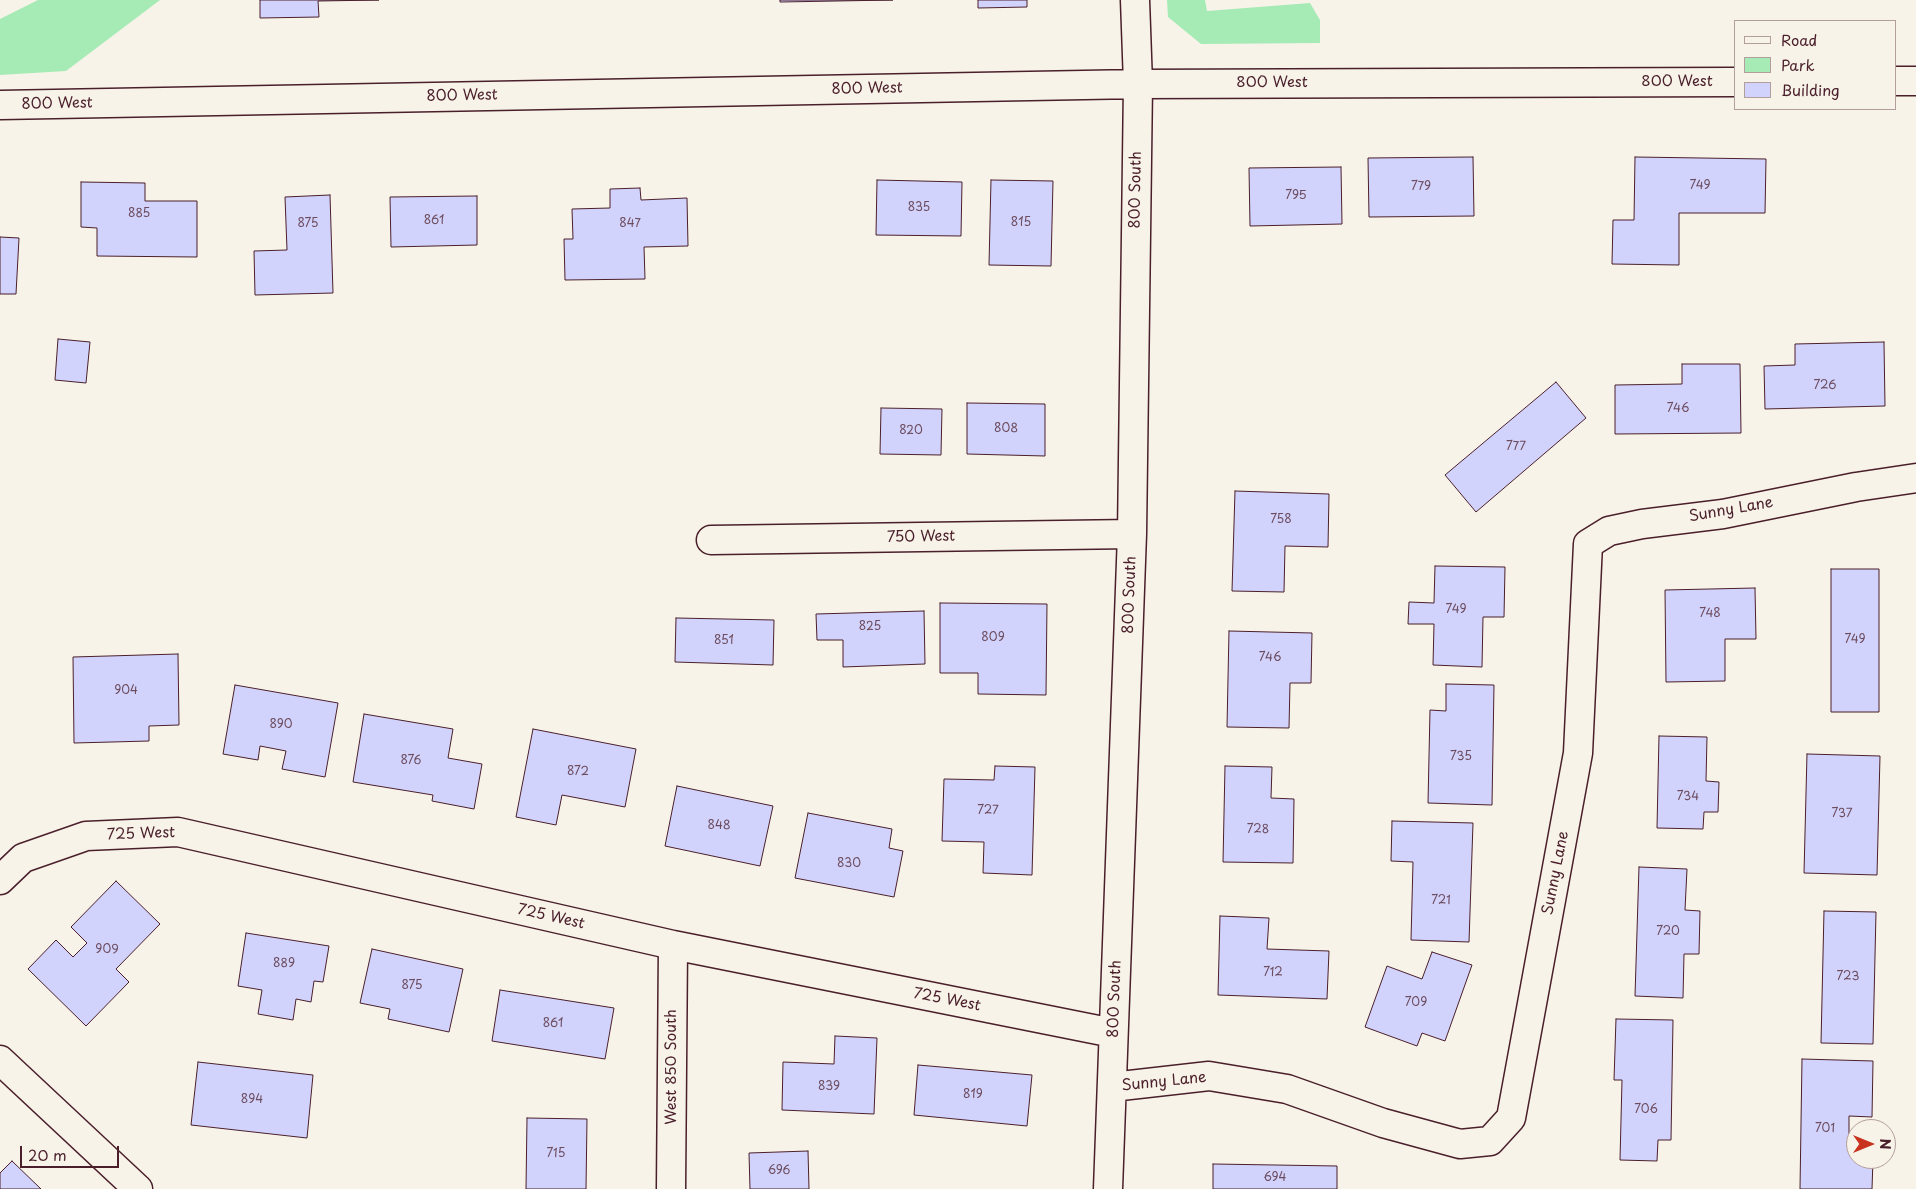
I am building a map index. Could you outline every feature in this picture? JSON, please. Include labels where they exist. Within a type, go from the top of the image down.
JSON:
[{"type":"street","name":"800 South","points":[[1108,1189],[1132,534],[1138,84],[1135,0]]},
{"type":"street","points":[[1896,81],[1916,81]]},
{"type":"street","name":"800 West","points":[[0,105],[1138,84],[1734,82]]},
{"type":"street","name":"Sunny Lane","points":[[1112,1087],[1209,1076],[1286,1089],[1383,1123],[1460,1144],[1490,1141],[1511,1118],[1578,753],[1588,544],[1608,531],[1642,524],[1723,514],[1856,487],[1916,478]]},
{"type":"street","name":"750 West","points":[[711,540],[1132,534]]},
{"type":"street","name":"725 West","points":[[0,880],[23,858],[86,836],[178,832],[673,945],[1113,1033]]},
{"type":"street","name":"West 850 South","points":[[671,1189],[673,945]]},
{"type":"street","points":[[0,1060],[138,1189]]},
{"type":"green space","points":[[38,0],[160,0],[66,71],[0,75],[0,19]]},
{"type":"green space","points":[[1167,0],[1205,0],[1207,11],[1310,3],[1320,20],[1320,43],[1201,44],[1168,17]]},
{"type":"building","points":[[260,0],[379,0],[318,1],[319,17],[260,18]]},
{"type":"building","points":[[780,0],[893,0],[780,2]]},
{"type":"building","points":[[978,0],[1027,0],[1027,7],[978,8]]},
{"type":"building","points":[[1473,157],[1474,216],[1369,217],[1368,158]]},
{"type":"building","points":[[1635,157],[1766,159],[1765,213],[1679,213],[1679,265],[1612,264],[1613,220],[1634,220]]},
{"type":"building","points":[[1341,167],[1342,224],[1250,226],[1249,168]]},
{"type":"building","points":[[877,180],[962,182],[961,236],[876,235]]},
{"type":"building","points":[[991,180],[1053,181],[1051,266],[989,265]]},
{"type":"building","points":[[81,182],[145,183],[145,201],[197,201],[197,257],[97,256],[97,228],[81,227]]},
{"type":"building","points":[[640,188],[641,200],[687,198],[688,246],[644,247],[645,279],[565,280],[564,239],[573,239],[572,209],[610,208],[610,189]]},
{"type":"building","points":[[330,195],[333,293],[255,295],[254,251],[287,250],[285,197]]},
{"type":"building","points":[[477,196],[477,245],[391,247],[390,197]]},
{"type":"building","points":[[0,237],[19,238],[16,294],[0,294]]},
{"type":"building","points":[[58,339],[90,342],[86,383],[55,380]]},
{"type":"building","points":[[1884,342],[1885,406],[1765,409],[1764,366],[1795,365],[1795,344]]},
{"type":"building","points":[[1682,364],[1740,364],[1741,433],[1615,434],[1615,385],[1682,384]]},
{"type":"building","points":[[1556,382],[1586,418],[1476,512],[1445,475]]},
{"type":"building","points":[[967,403],[1045,404],[1045,456],[967,454]]},
{"type":"building","points":[[881,408],[942,409],[941,455],[880,454]]},
{"type":"building","points":[[1235,491],[1329,494],[1328,547],[1285,546],[1284,592],[1232,591]]},
{"type":"building","points":[[1435,566],[1505,567],[1504,617],[1483,617],[1482,667],[1433,665],[1434,624],[1408,624],[1409,602],[1434,603]]},
{"type":"building","points":[[1831,569],[1879,569],[1879,712],[1831,712]]},
{"type":"building","points":[[1755,588],[1756,639],[1725,639],[1725,681],[1666,682],[1665,590]]},
{"type":"building","points":[[940,603],[1047,604],[1046,695],[978,694],[978,673],[940,673]]},
{"type":"building","points":[[924,611],[925,664],[843,667],[843,640],[817,640],[816,614]]},
{"type":"building","points":[[676,618],[774,620],[773,665],[675,662]]},
{"type":"building","points":[[1229,631],[1312,633],[1311,683],[1290,683],[1289,728],[1227,727]]},
{"type":"building","points":[[178,654],[179,725],[149,726],[149,741],[74,743],[73,657]]},
{"type":"building","points":[[1446,684],[1494,685],[1492,805],[1428,803],[1430,710],[1446,711]]},
{"type":"building","points":[[235,685],[338,703],[325,777],[282,769],[286,751],[260,746],[258,760],[223,754]]},
{"type":"building","points":[[364,714],[453,729],[448,758],[482,764],[474,809],[432,801],[433,795],[353,782]]},
{"type":"building","points":[[533,729],[636,749],[625,807],[562,795],[556,825],[516,817]]},
{"type":"building","points":[[1659,736],[1707,737],[1706,781],[1719,782],[1718,812],[1704,812],[1703,829],[1657,828]]},
{"type":"building","points":[[1807,754],[1880,756],[1877,875],[1804,873]]},
{"type":"building","points":[[995,766],[1035,767],[1032,875],[983,873],[984,842],[942,841],[944,779],[994,780]]},
{"type":"building","points":[[1225,766],[1272,767],[1271,798],[1294,799],[1293,863],[1223,862]]},
{"type":"building","points":[[677,786],[773,806],[760,866],[665,846]]},
{"type":"building","points":[[808,813],[892,829],[889,848],[903,851],[894,897],[795,878]]},
{"type":"building","points":[[1392,821],[1473,823],[1469,942],[1411,940],[1413,862],[1391,861]]},
{"type":"building","points":[[1639,867],[1687,869],[1685,910],[1700,911],[1699,954],[1684,954],[1683,998],[1635,996]]},
{"type":"building","points":[[116,881],[160,924],[116,969],[129,982],[86,1026],[28,969],[56,940],[73,957],[87,943],[71,927]]},
{"type":"building","points":[[1824,911],[1876,912],[1873,1044],[1821,1043]]},
{"type":"building","points":[[1220,916],[1269,918],[1267,949],[1329,951],[1327,999],[1218,995]]},
{"type":"building","points":[[246,933],[329,946],[323,982],[314,981],[311,1002],[296,999],[293,1020],[258,1014],[262,990],[238,986]]},
{"type":"building","points":[[372,949],[463,969],[449,1032],[388,1019],[390,1009],[360,1003]]},
{"type":"building","points":[[1432,952],[1472,965],[1445,1041],[1422,1033],[1417,1046],[1365,1027],[1387,966],[1422,979]]},
{"type":"building","points":[[500,990],[614,1008],[605,1059],[492,1041]]},
{"type":"building","points":[[1616,1019],[1673,1020],[1671,1140],[1658,1140],[1657,1161],[1620,1160],[1622,1080],[1614,1080]]},
{"type":"building","points":[[835,1036],[877,1038],[874,1114],[782,1110],[783,1062],[834,1064]]},
{"type":"building","points":[[1802,1059],[1873,1061],[1872,1117],[1849,1116],[1849,1119],[1846,1119],[1846,1169],[1873,1169],[1872,1189],[1800,1189]]},
{"type":"building","points":[[198,1062],[313,1075],[307,1138],[191,1125]]},
{"type":"building","points":[[918,1065],[1032,1075],[1027,1126],[914,1115]]},
{"type":"building","points":[[527,1118],[587,1119],[586,1189],[526,1189]]},
{"type":"building","points":[[808,1151],[809,1189],[750,1189],[749,1153]]},
{"type":"building","points":[[12,1161],[41,1189],[0,1189],[0,1173]]},
{"type":"building","points":[[1213,1164],[1337,1166],[1337,1189],[1213,1189]]}]
